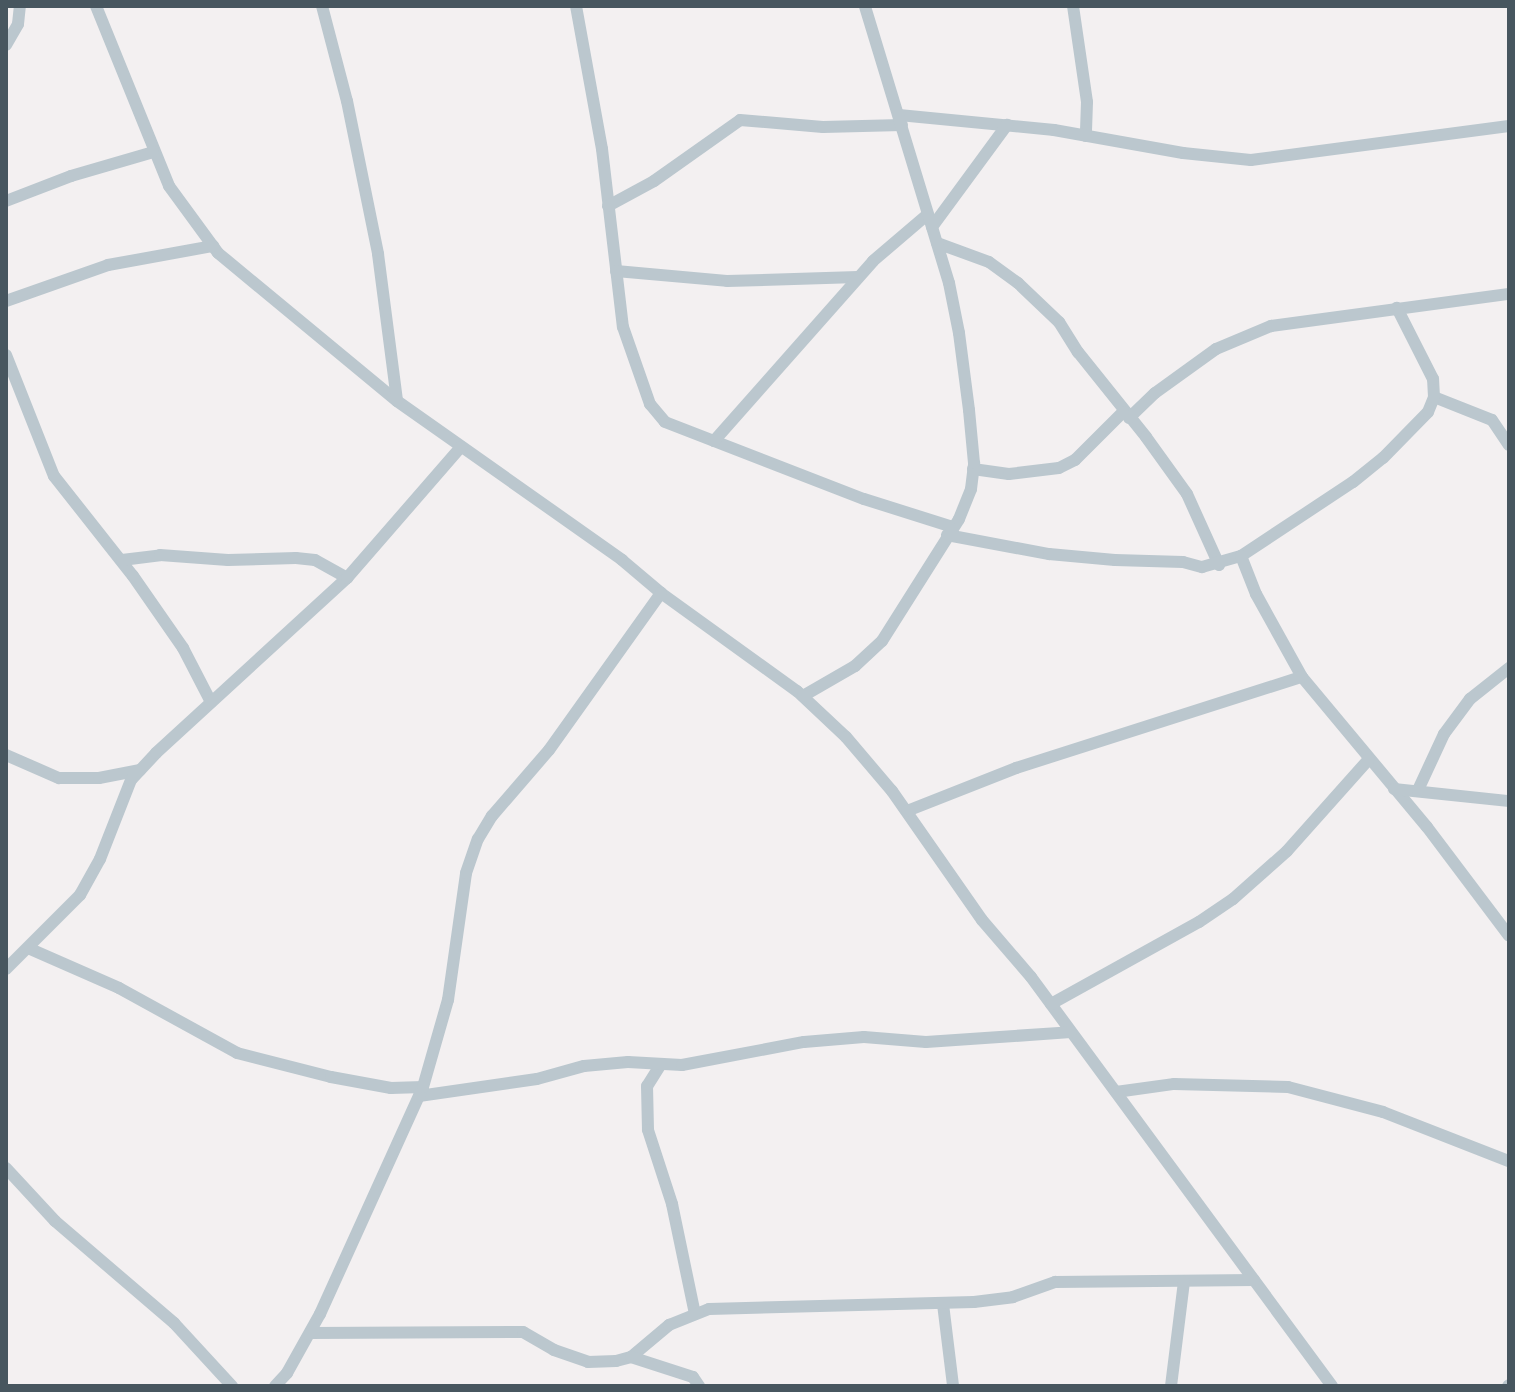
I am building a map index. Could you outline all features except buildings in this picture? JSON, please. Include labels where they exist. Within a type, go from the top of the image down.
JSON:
[{"type":"street","points":[[6,45],[18,24],[20,6]]},
{"type":"street","points":[[96,6],[153,152],[185,212],[213,246],[397,401],[622,560],[661,593],[803,696],[846,737],[907,811],[982,920],[1051,1004],[1332,1386]]},
{"type":"street","points":[[576,6],[602,149],[623,327],[650,404],[665,422],[950,531],[1049,554],[1183,562],[1202,567],[1219,565],[1241,556],[1383,458],[1428,412],[1434,397],[1433,379],[1397,308]]},
{"type":"street","points":[[803,696],[855,666],[882,641],[950,531],[971,489],[973,469],[959,333],[937,243],[865,6]]},
{"type":"street","points":[[1073,6],[1087,102],[1086,136]]},
{"type":"street","points":[[324,7],[378,254],[397,401]]},
{"type":"street","points":[[608,206],[654,181],[740,120],[823,127],[900,120],[1007,125],[1183,153],[1251,160],[1509,126]]},
{"type":"street","points":[[714,441],[858,277],[930,220],[1007,125]]},
{"type":"street","points":[[6,201],[71,176],[153,152]]},
{"type":"street","points":[[937,243],[989,262],[1018,283],[1059,322],[1187,494],[1219,565]]},
{"type":"street","points":[[6,301],[108,265],[213,246]]},
{"type":"street","points":[[616,271],[727,281],[858,277]]},
{"type":"street","points":[[973,469],[1009,474],[1059,468],[1075,460],[1126,415],[1216,349],[1271,326],[1509,294]]},
{"type":"street","points":[[6,356],[54,476],[122,560],[183,648],[211,702]]},
{"type":"street","points":[[1434,397],[1492,420],[1504,428],[1509,445]]},
{"type":"street","points":[[6,969],[80,895],[100,859],[131,780],[347,578],[461,447]]},
{"type":"street","points":[[122,560],[160,555],[228,560],[296,558],[315,560],[347,578]]},
{"type":"street","points":[[1241,556],[1256,594],[1302,677],[1509,936]]},
{"type":"street","points":[[275,1386],[287,1373],[310,1333],[421,1091],[448,1000],[466,873],[478,839],[492,816],[549,750],[661,593]]},
{"type":"street","points":[[1418,790],[1444,734],[1470,699],[1509,668]]},
{"type":"street","points":[[907,811],[1016,768],[1302,677]]},
{"type":"street","points":[[6,755],[59,778],[99,778],[140,770]]},
{"type":"street","points":[[1051,1004],[1199,922],[1233,899],[1287,851],[1369,759]]},
{"type":"street","points":[[1394,789],[1509,801]]},
{"type":"street","points":[[28,948],[119,988],[237,1053],[331,1077],[421,1091],[537,1079],[584,1066],[682,1065],[804,1042],[864,1037],[926,1042],[1071,1032]]},
{"type":"street","points":[[661,1064],[647,1086],[648,1130],[672,1204],[695,1314]]},
{"type":"street","points":[[1116,1092],[1174,1084],[1288,1087],[1383,1112],[1509,1161]]},
{"type":"street","points":[[6,1168],[55,1221],[174,1323],[232,1386]]},
{"type":"street","points":[[631,1357],[669,1325],[695,1314],[747,1308],[943,1304],[1013,1297],[1055,1282],[1254,1280]]},
{"type":"street","points":[[1171,1386],[1184,1282]]},
{"type":"street","points":[[943,1304],[953,1386]]},
{"type":"street","points":[[310,1333],[523,1332],[554,1350],[588,1362],[631,1357],[693,1377],[699,1386]]}]
